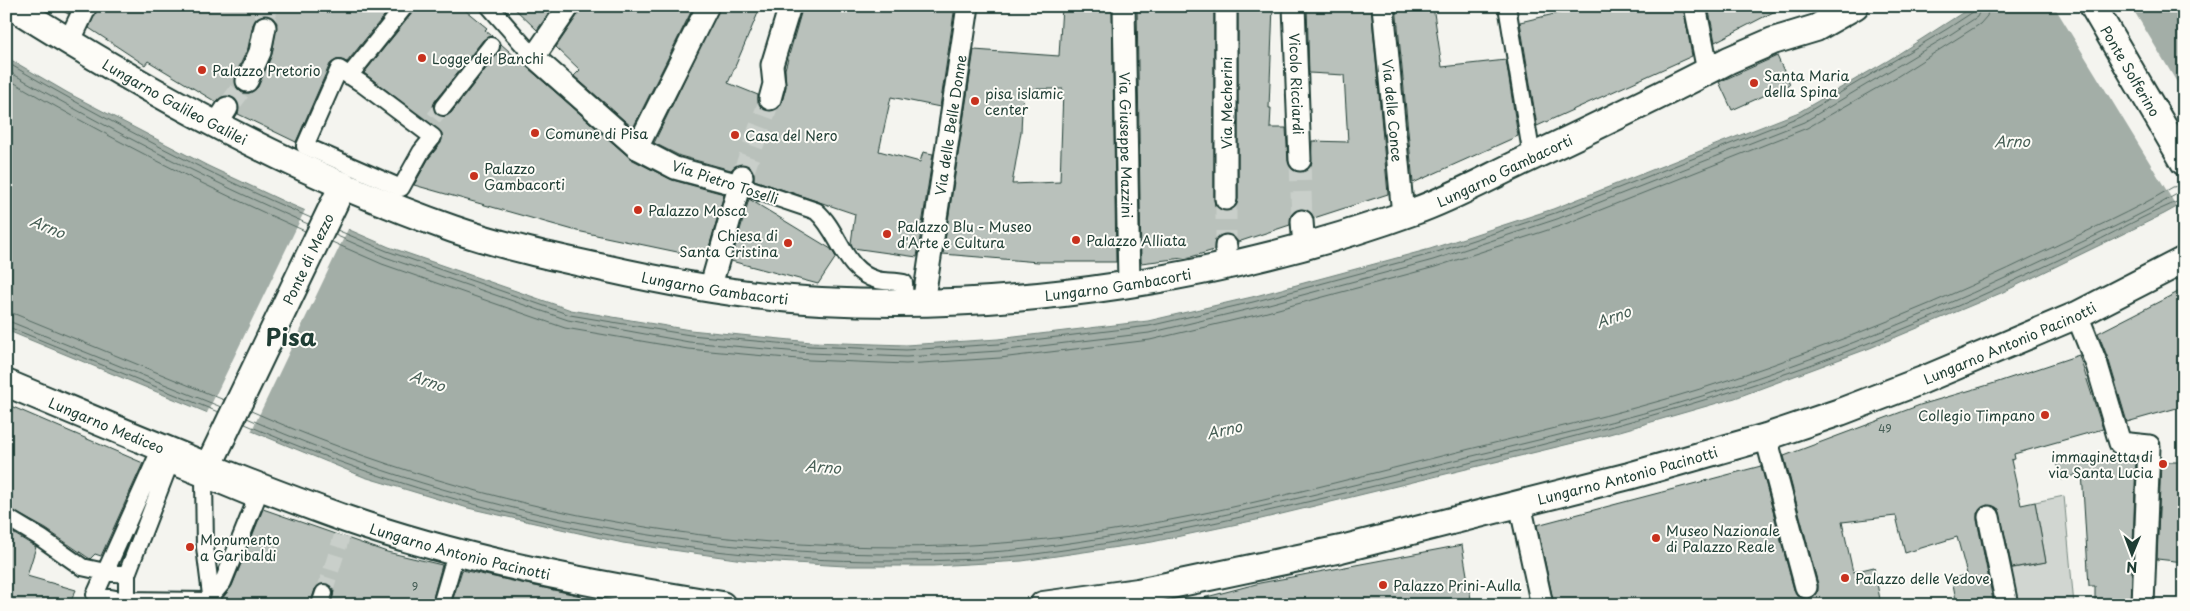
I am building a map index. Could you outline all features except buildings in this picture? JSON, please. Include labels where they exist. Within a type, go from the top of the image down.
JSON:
[{"type":"street","name":"Lungarno Galileo Galilei","points":[[12,6],[69,42],[221,116],[339,195]]},
{"type":"street","points":[[69,42],[86,6]]},
{"type":"street","points":[[349,76],[405,6]]},
{"type":"street","name":"Via Pietro Toselli","points":[[489,6],[534,57],[637,148],[675,168],[740,181],[816,212],[825,219],[849,261],[862,274],[877,280],[904,283],[914,304]]},
{"type":"street","points":[[534,57],[569,6]]},
{"type":"street","points":[[637,148],[708,6]]},
{"type":"street","points":[[770,99],[774,84],[772,65],[790,6]]},
{"type":"street","name":"Via delle Belle Donne","points":[[914,304],[968,6]]},
{"type":"street","name":"Via Giuseppe Mazzini","points":[[1124,6],[1128,284]]},
{"type":"street","name":"Via Mecherini","points":[[1226,6],[1226,199]]},
{"type":"street","name":"Vicolo Ricciardi","points":[[1294,6],[1300,160]]},
{"type":"street","name":"Via delle Conce","points":[[1384,6],[1402,216]]},
{"type":"street","points":[[1507,6],[1532,157]]},
{"type":"street","points":[[1695,6],[1708,71]]},
{"type":"street","name":"Lungarno Gambacorti","points":[[339,195],[504,245],[710,289],[820,301],[914,304],[1043,294],[1128,284],[1226,256],[1304,247],[1420,210],[1708,71],[1773,41],[1816,28],[1855,6]]},
{"type":"street","name":"Ponte Solferino","points":[[2092,6],[2184,162]]},
{"type":"street","points":[[434,118],[339,70],[305,146],[401,188],[421,152],[434,137],[434,118],[508,26]]},
{"type":"street","points":[[247,81],[260,52],[265,27]]},
{"type":"street","points":[[710,289],[740,181]]},
{"type":"street","name":"Ponte di Mezzo","points":[[206,473],[220,439],[339,195]]},
{"type":"street","points":[[1302,222],[1304,247]]},
{"type":"street","name":"Lungarno Antonio Pacinotti","points":[[1044,605],[1138,592],[1217,577],[1520,504],[1766,437],[1914,384],[2077,315],[2184,260]]},
{"type":"street","points":[[2077,315],[2097,365],[2120,443],[2149,446],[2142,605]]},
{"type":"street","name":"Lungarno Mediceo","points":[[6,383],[206,473]]},
{"type":"street","points":[[1766,437],[1809,597]]},
{"type":"street","points":[[156,460],[169,465],[206,473],[234,491],[256,500],[223,582],[212,600],[127,602],[95,595],[156,460]]},
{"type":"street","points":[[127,602],[127,574],[169,465]]},
{"type":"street","points":[[206,473],[205,547],[212,600]]},
{"type":"street","name":"Lungarno Antonio Pacinotti","points":[[206,473],[344,528],[456,551],[620,596],[722,605]]},
{"type":"street","points":[[206,506],[234,491]]},
{"type":"street","points":[[1520,504],[1542,605]]},
{"type":"street","points":[[1989,517],[2007,605]]},
{"type":"street","points":[[6,518],[41,538],[82,567],[127,574]]},
{"type":"street","points":[[441,605],[452,567]]},
{"type":"shaded area","points":[[2064,496],[2074,605],[2012,605],[2004,570],[2046,562],[2035,502]]},
{"type":"water","name":"Arno","points":[[1973,6],[2184,6],[2184,203],[2001,293],[1870,348],[1735,398],[1606,435],[1261,519],[1152,542],[1022,561],[933,566],[845,566],[743,560],[623,543],[468,508],[364,477],[6,330],[6,57],[68,93],[208,166],[285,202],[389,247],[571,310],[690,330],[811,342],[906,345],[998,339],[1148,321],[1252,297],[1430,249],[1553,209],[1799,112],[1889,60]]},
{"type":"pier","points":[[2054,6],[2131,6],[2184,94],[2184,206],[2178,209]]},
{"type":"pier","points":[[306,208],[349,227],[250,434],[206,415]]},
{"type":"tunnel","points":[[265,27],[266,6]]},
{"type":"tunnel","points":[[227,108],[247,81]]},
{"type":"tunnel","points":[[742,176],[770,99]]},
{"type":"tunnel","points":[[434,118],[443,107]]},
{"type":"tunnel","points":[[1300,160],[1302,221]]},
{"type":"tunnel","points":[[1226,199],[1226,246]]},
{"type":"tunnel","points":[[324,593],[342,536]]},
{"type":"place","name":"Logge dei Banchi","points":[[422,58]]},
{"type":"place","name":"Palazzo Pretorio","points":[[202,70]]},
{"type":"place","name":"Santa Maria della Spina","points":[[1754,83]]},
{"type":"place","name":"pisa islamic center","points":[[975,101]]},
{"type":"place","name":"Comune di Pisa","points":[[535,133]]},
{"type":"place","name":"Casa del Nero","points":[[735,135]]},
{"type":"place","name":"Palazzo Gambacorti","points":[[474,176]]},
{"type":"place","name":"Palazzo Mosca","points":[[638,210]]},
{"type":"place","name":"Palazzo Blu - Museo d'Arte e Cultura","points":[[887,234]]},
{"type":"place","name":"Palazzo Alliata","points":[[1076,240]]},
{"type":"place","name":"Chiesa di Santa Cristina","points":[[788,243]]},
{"type":"place","name":"Collegio Timpano","points":[[2045,415]]},
{"type":"place","name":"immaginetta di via Santa Lucia","points":[[2163,464]]},
{"type":"place","name":"Museo Nazionale di Palazzo Reale","points":[[1656,538]]},
{"type":"place","name":"Monumento a Garibaldi","points":[[190,547]]},
{"type":"place","name":"Palazzo delle Vedove","points":[[1845,578]]},
{"type":"place","name":"Palazzo Prini-Aulla","points":[[1383,585]]},
{"type":"district","name":"Pisa","points":[[291,336]]}]
